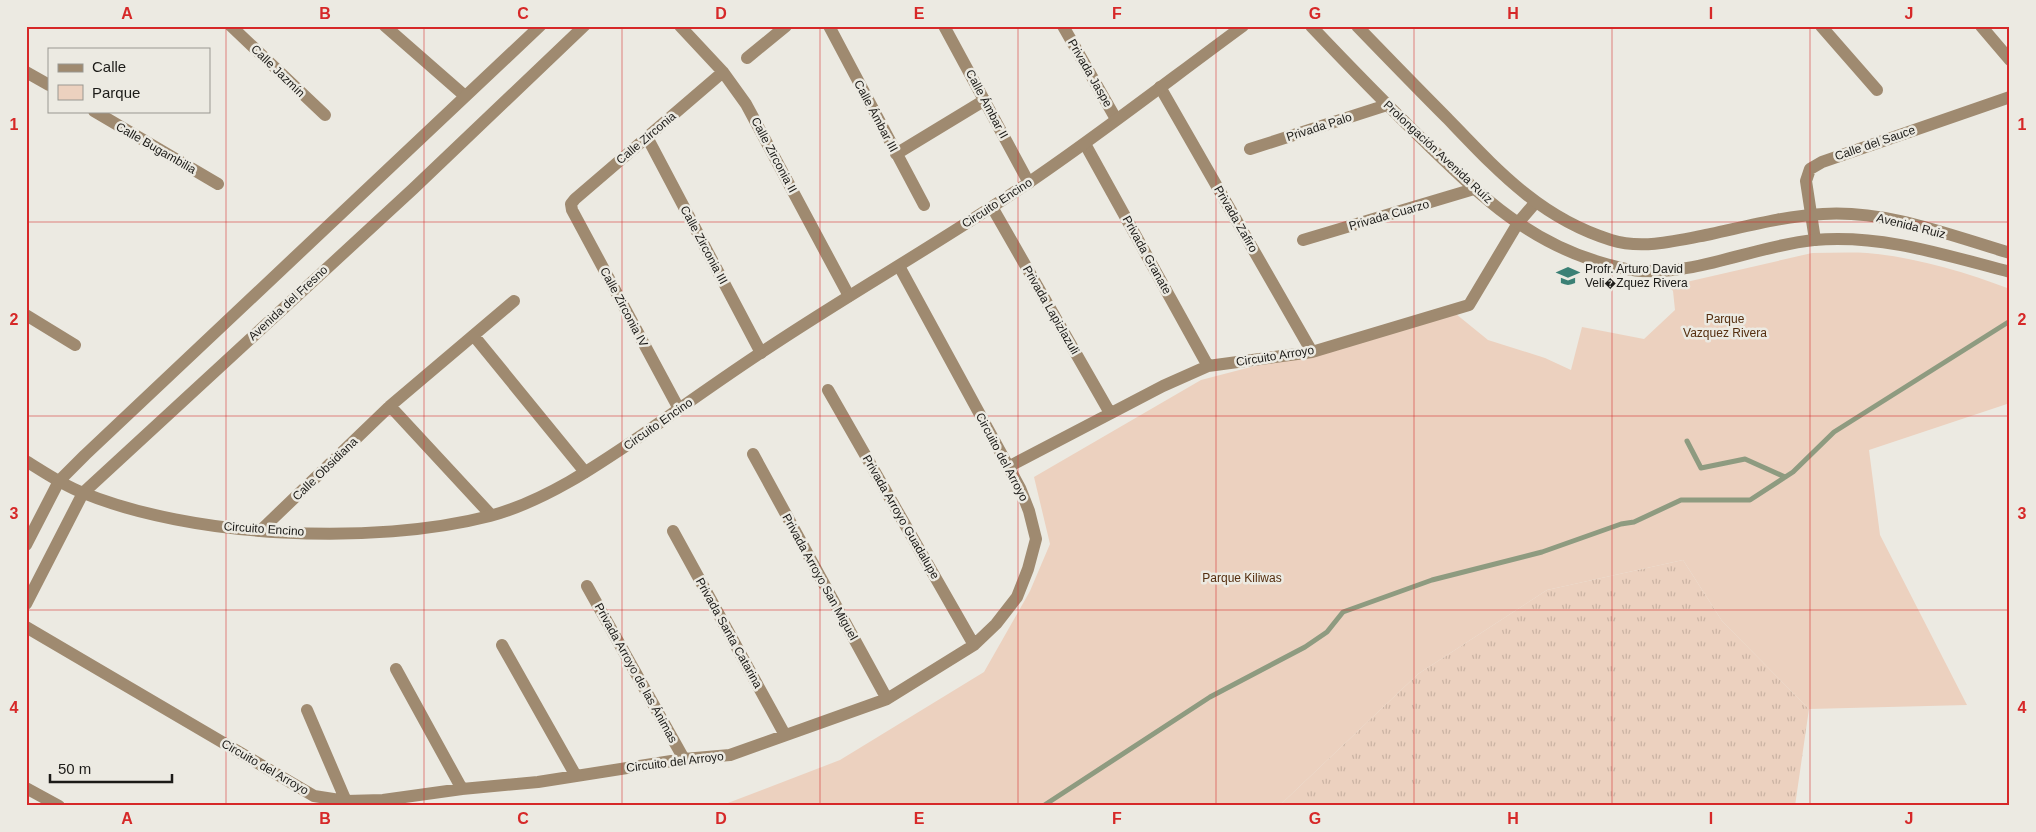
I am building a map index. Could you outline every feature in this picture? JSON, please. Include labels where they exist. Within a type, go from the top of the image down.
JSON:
[{"type":"street","name":"Calle Jazmín","points":[[231,26],[325,115]]},
{"type":"street","points":[[386,26],[465,96]]},
{"type":"street","points":[[26,545],[59,482],[540,26]]},
{"type":"street","name":"Avenida del Fresno","points":[[26,604],[83,493],[413,189],[584,26]]},
{"type":"street","name":"Calle Zirconia II","points":[[680,26],[723,72],[746,104],[849,296]]},
{"type":"street","points":[[747,58],[786,26]]},
{"type":"street","name":"Calle Ámbar III","points":[[829,26],[924,204]]},
{"type":"street","name":"Calle Ámbar II","points":[[944,26],[1029,183]]},
{"type":"street","name":"Privada Jaspe","points":[[1063,26],[1116,119]]},
{"type":"street","name":"Circuito Encino","points":[[26,461],[59,482],[83,493],[157,516],[260,531],[373,532],[425,528],[491,515],[538,498],[610,457],[761,353],[1029,183],[1085,144],[1243,26]]},
{"type":"street","name":"Prolongación Avenida Ruíz","points":[[1312,26],[1387,105],[1474,189],[1518,223],[1561,249],[1586,258],[1639,271],[1668,271],[1692,268],[1795,243],[1815,240]]},
{"type":"street","points":[[1357,26],[1494,167],[1535,203],[1577,227],[1613,241],[1643,244],[1669,242],[1810,215]]},
{"type":"street","points":[[1821,26],[1877,90]]},
{"type":"street","points":[[1981,26],[2010,60]]},
{"type":"street","points":[[26,72],[48,84]]},
{"type":"street","name":"Calle Zirconia","points":[[571,204],[723,72]]},
{"type":"street","name":"Privada Zafiro","points":[[1160,87],[1312,352]]},
{"type":"street","name":"Calle del Sauce","points":[[1815,240],[1806,181],[1810,170],[1822,162],[2010,97]]},
{"type":"street","points":[[896,154],[985,100]]},
{"type":"street","name":"Privada Palo","points":[[1250,149],[1387,105]]},
{"type":"street","name":"Calle Bugambilia","points":[[96,112],[218,184]]},
{"type":"street","name":"Calle Zirconia III","points":[[647,137],[761,353]]},
{"type":"street","name":"Privada Granate","points":[[1085,144],[1208,366]]},
{"type":"street","name":"Privada Cuarzo","points":[[1303,240],[1474,189]]},
{"type":"street","name":"Circuito Arroyo","points":[[1008,467],[1162,386],[1208,366],[1312,352],[1469,305],[1518,223],[1535,203]]},
{"type":"street","name":"Calle Zirconia IV","points":[[571,204],[572,210],[679,409]]},
{"type":"street","name":"Privada Lapizlazuli","points":[[992,207],[1110,413]]},
{"type":"street","name":"Avenida Ruiz","points":[[1810,215],[1856,214],[1889,218],[2010,253]]},
{"type":"street","name":"Avenida Ruiz","points":[[1815,240],[1862,239],[1907,244],[2010,272]]},
{"type":"street","name":"Circuito del Arroyo","points":[[26,627],[314,796],[346,801],[381,803],[462,789],[576,776],[684,759],[730,755],[887,699],[974,645],[996,624],[1016,598],[1028,569],[1036,539],[1029,511],[1020,488],[899,266]]},
{"type":"street","name":"Calle Obsidiana","points":[[260,531],[390,406],[514,302]]},
{"type":"street","points":[[26,315],[75,345]]},
{"type":"street","points":[[474,336],[585,472]]},
{"type":"street","name":"Privada Arroyo Guadalupe","points":[[828,390],[974,645]]},
{"type":"street","points":[[390,406],[491,515]]},
{"type":"street","name":"Privada Arroyo San Miguel","points":[[753,454],[887,699]]},
{"type":"street","name":"Privada Santa Catarina","points":[[673,531],[785,735]]},
{"type":"street","name":"Privada Arroyo de las Ánimas","points":[[588,586],[684,759]]},
{"type":"street","points":[[502,645],[576,776]]},
{"type":"street","points":[[396,669],[462,789]]},
{"type":"street","points":[[308,710],[346,801]]},
{"type":"street","points":[[26,788],[59,806]]},
{"type":"green space","name":"Parque Kiliwas","points":[[1812,253],[1867,253],[1903,258],[1958,271],[2010,289],[2010,403],[1869,450],[1880,535],[1967,705],[1809,709],[1722,621],[1683,560],[1547,590],[1418,674],[1279,806],[720,806],[840,760],[984,672],[1030,591],[1050,544],[1034,477],[1201,380],[1456,314],[1488,340],[1545,358],[1571,370],[1582,327],[1644,339],[1675,310],[1673,291],[1669,286]]},
{"type":"green space","points":[[1683,560],[1722,621],[1809,709],[1795,806],[1279,806],[1418,674],[1547,590]]},
{"type":"waterway","points":[[1043,806],[1210,697],[1305,647],[1327,632],[1343,612],[1432,580],[1542,552],[1621,524],[1634,522],[1681,500],[1750,500],[1793,472],[1834,432],[2010,321]]},
{"type":"waterway","points":[[1687,441],[1701,468],[1745,459],[1785,477]]},
{"type":"place","name":"Profr. Arturo David Veli�Zquez Rivera","points":[[1568,276]]},
{"type":"park label","name":"Parque Vazquez Rivera","points":[[1725,326]]}]
